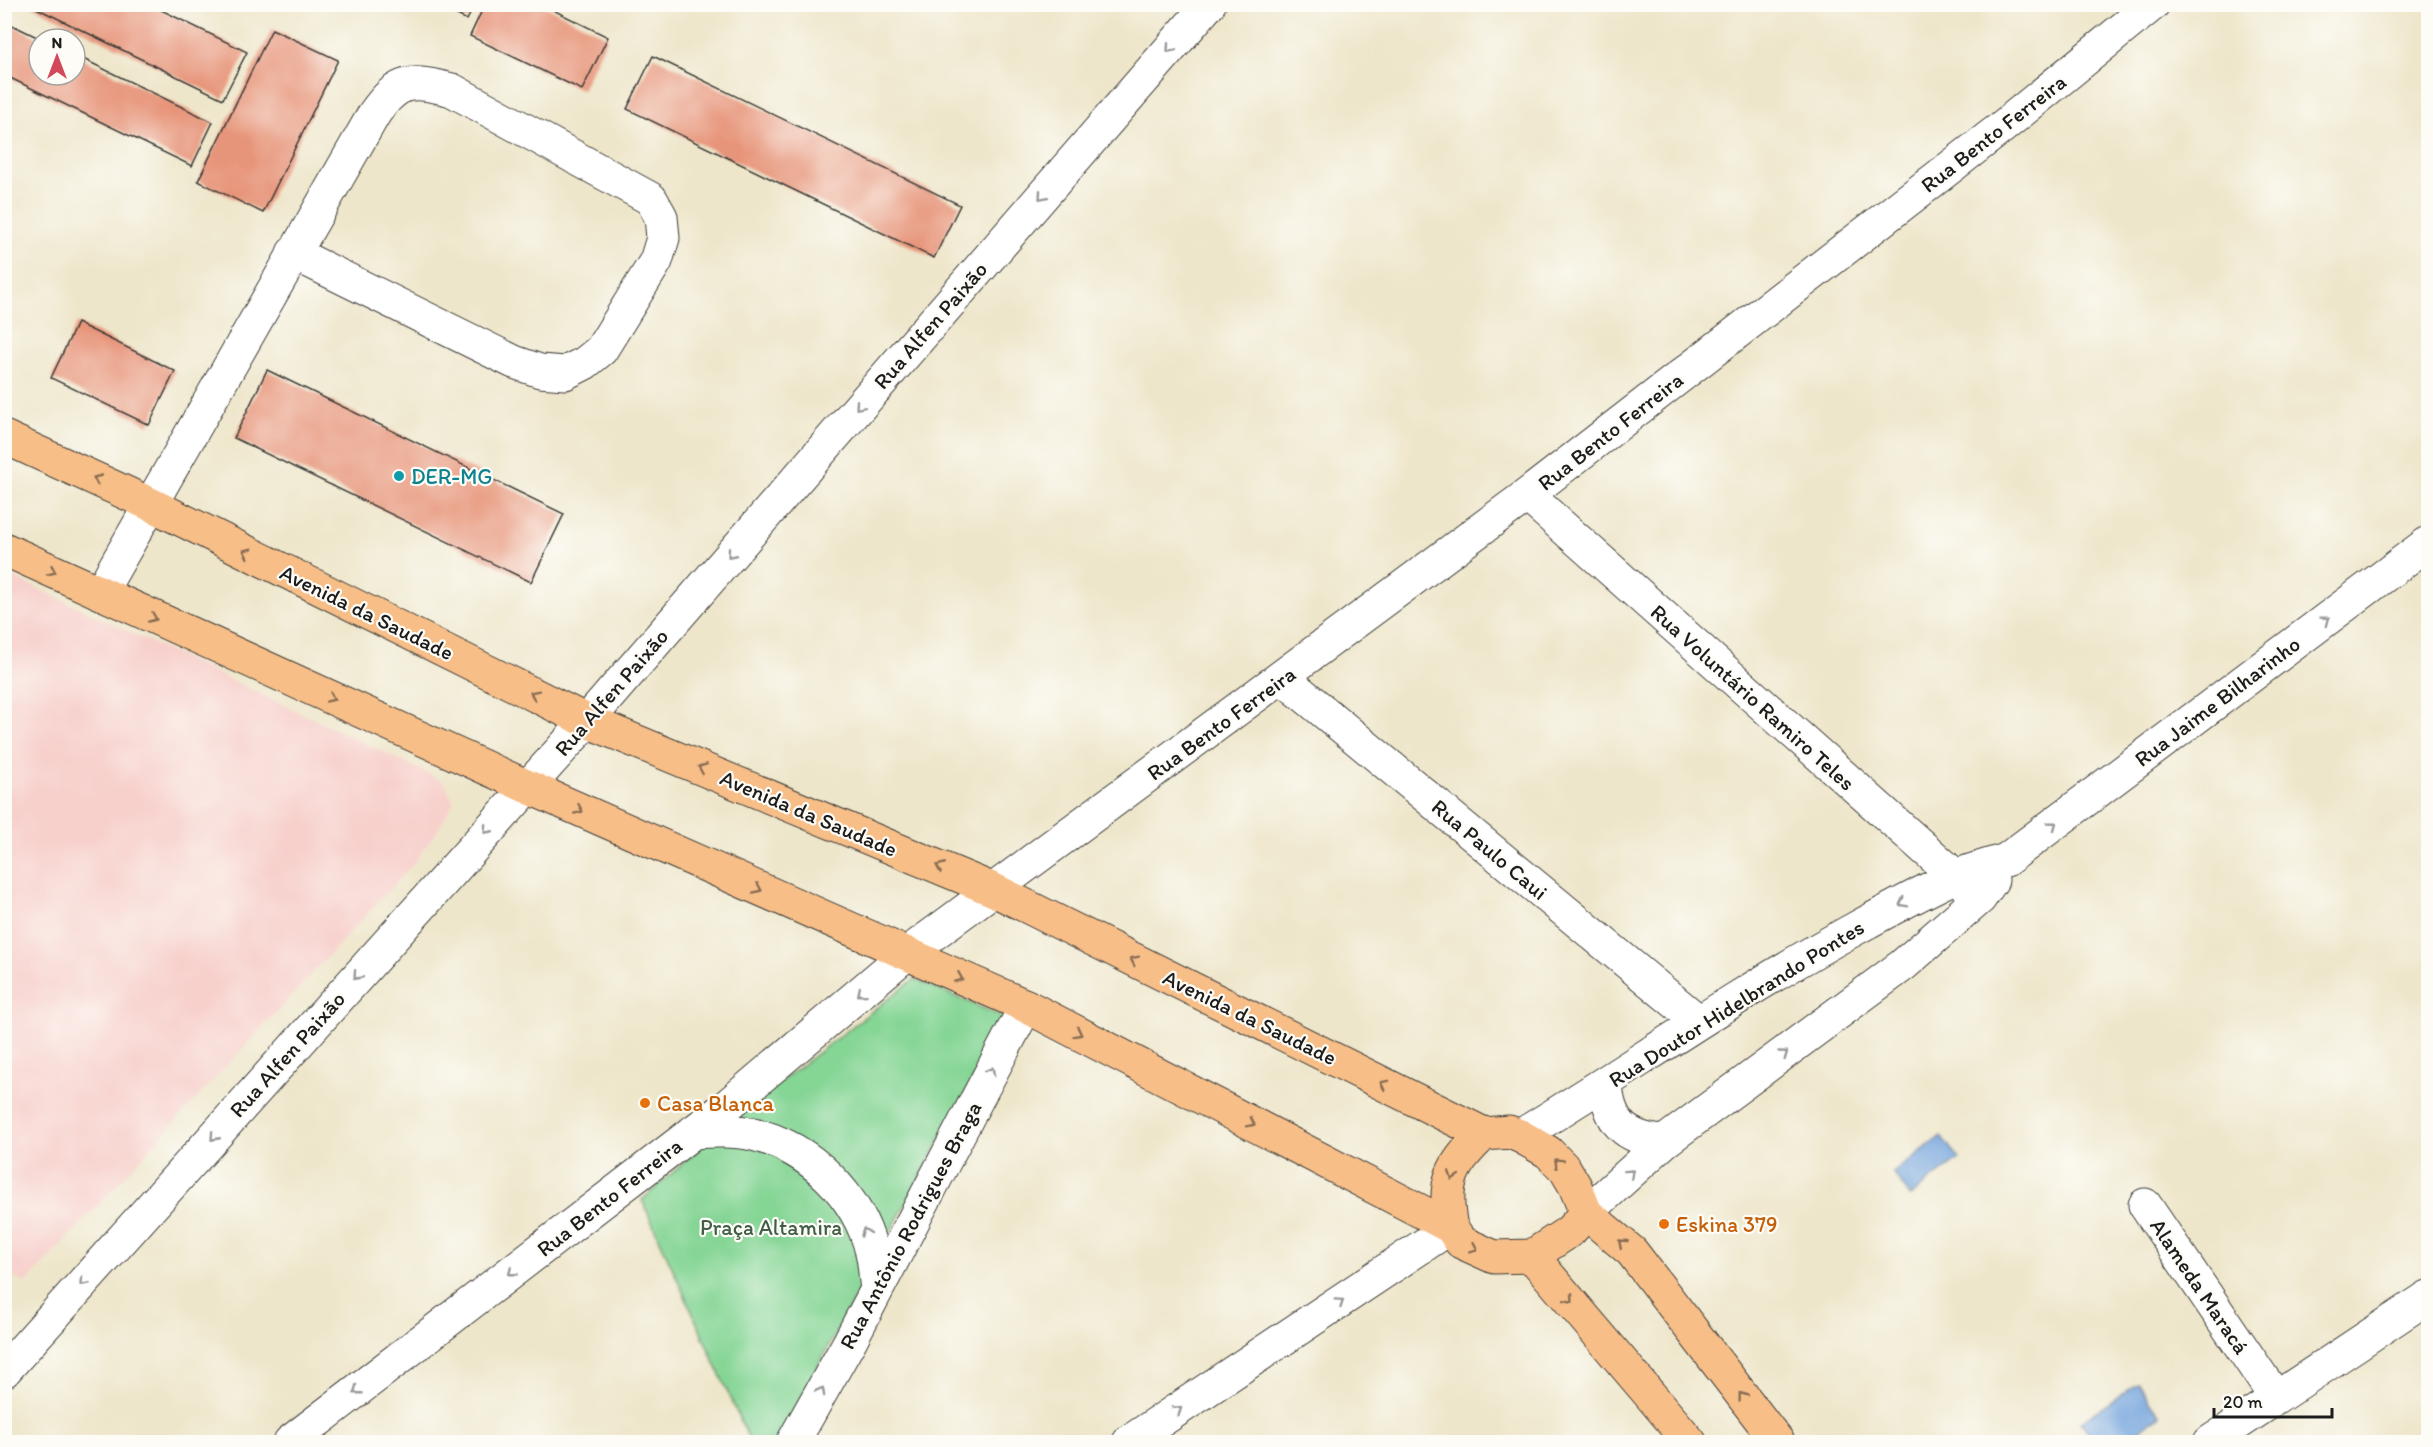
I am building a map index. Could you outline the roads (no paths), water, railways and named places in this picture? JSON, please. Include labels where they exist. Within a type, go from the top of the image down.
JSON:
[{"type":"main road","name":"Avenida da Saudade","points":[[4,437],[150,504],[586,721],[994,890],[1484,1134],[1509,1132],[1520,1136],[1548,1152],[1565,1168],[1587,1213]]},
{"type":"main road","points":[[4,549],[526,786],[905,955],[1026,1006],[1451,1227]]},
{"type":"main road","points":[[1484,1134],[1467,1149],[1452,1172],[1446,1201],[1451,1227],[1461,1242],[1494,1257],[1532,1256],[1570,1231],[1587,1213],[1632,1252],[1778,1443]]},
{"type":"main road","points":[[1532,1256],[1690,1443]]},
{"type":"street","name":"Rua Alfen Paixão","points":[[4,1371],[586,721],[1209,4]]},
{"type":"street","name":"Rua Bento Ferreira","points":[[290,1443],[693,1132],[905,955],[1283,678],[1527,495],[2001,128],[2153,4]]},
{"type":"street","points":[[100,593],[293,253],[387,95],[407,83],[428,84],[452,90],[651,199],[661,217],[663,238],[656,261],[602,350],[585,363],[565,373],[540,371],[513,362],[293,253]]},
{"type":"street","name":"Rua Voluntário Ramiro Teles","points":[[1527,495],[1980,898]]},
{"type":"street","name":"Rua Jaime Bilharinho","points":[[1955,877],[2006,860],[2428,543]]},
{"type":"street","name":"Rua Paulo Caui","points":[[1283,678],[1698,1021]]},
{"type":"street","name":"Rua Jaime Bilharinho","points":[[1980,898],[2006,860]]},
{"type":"street","name":"Rua Doutor Hidelbrando Pontes","points":[[1520,1136],[1606,1083],[1698,1021],[1826,945],[1955,877]]},
{"type":"street","points":[[1587,1213],[1664,1142],[1903,965],[1980,898]]},
{"type":"street","name":"Rua Antônio Rodrigues Braga","points":[[793,1443],[1026,1006]]},
{"type":"street","points":[[1606,1083],[1607,1101],[1615,1119],[1628,1132],[1645,1141],[1664,1142]]},
{"type":"street","points":[[693,1132],[723,1130],[752,1134],[780,1144],[807,1158],[849,1200],[863,1225],[872,1253],[877,1289]]},
{"type":"street","name":"Alameda Maracá","points":[[2145,1205],[2276,1398]]},
{"type":"street","points":[[1129,1443],[1451,1227]]},
{"type":"street","points":[[2210,1443],[2428,1297]]},
{"type":"water","points":[[1941,1136],[1959,1159],[1910,1196],[1893,1173]]},
{"type":"water","points":[[2138,1383],[2160,1416],[2121,1442],[2095,1442],[2081,1422]]},
{"type":"place","name":"DER-MG","points":[[399,476]]},
{"type":"place","name":"Casa Blanca","points":[[645,1103]]},
{"type":"place","name":"Eskina 379","points":[[1664,1224]]},
{"type":"park label","name":"Praça Altamira","points":[[771,1227]]}]
